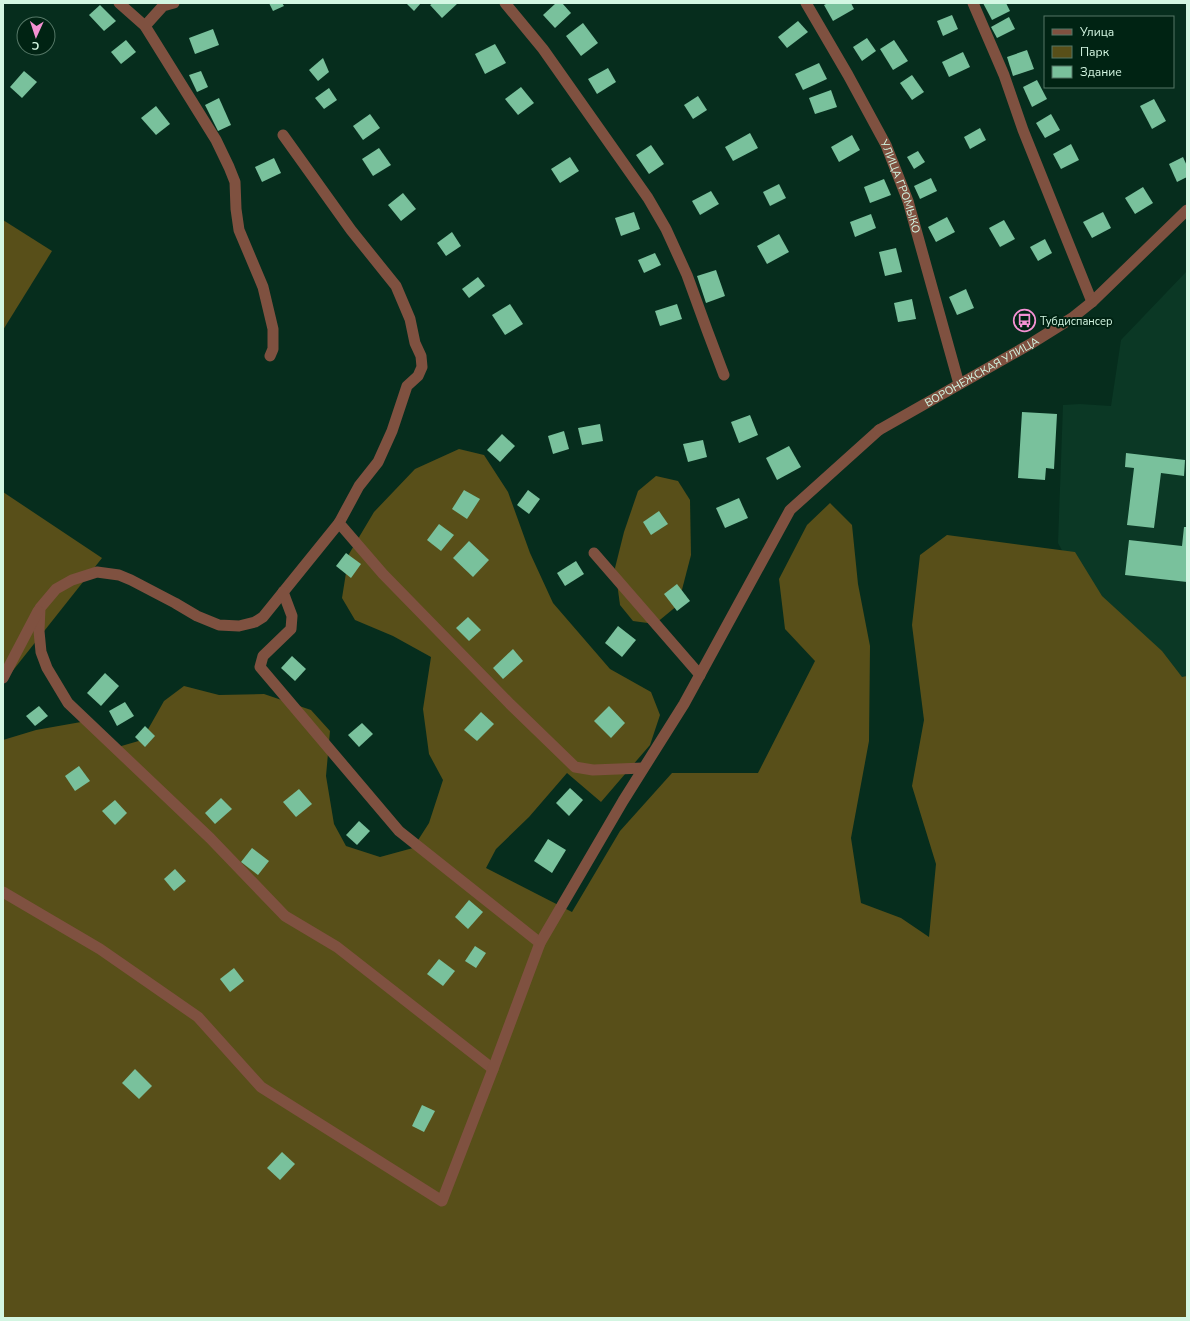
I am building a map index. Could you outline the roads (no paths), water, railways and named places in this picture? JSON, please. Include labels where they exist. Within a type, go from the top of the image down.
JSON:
[{"type":"street","points":[[119,3],[145,26],[216,140],[235,182],[236,209],[239,230],[263,287],[273,329],[273,350],[270,356]]},
{"type":"street","points":[[145,26],[163,6],[174,3]]},
{"type":"street","points":[[505,3],[543,49],[651,204],[666,229],[687,275],[724,375]]},
{"type":"street","name":"УЛИЦА ГРОМЫКО","points":[[806,3],[848,74],[886,145],[908,201],[958,384]]},
{"type":"street","points":[[973,3],[1004,75],[1023,130],[1092,302]]},
{"type":"street","points":[[3,678],[40,608],[56,589],[72,580],[98,572],[119,574],[197,616],[219,625],[239,626],[255,622],[263,617],[339,523],[359,486],[378,462],[392,431],[407,386],[418,376],[422,367],[421,356],[415,343],[410,318],[396,286],[351,230],[283,135]]},
{"type":"street","name":"ВОРОНЕЖСКАЯ УЛИЦА","points":[[3,892],[100,949],[198,1017],[261,1087],[442,1201],[494,1069],[540,943],[623,801],[684,704],[790,510],[879,430],[1032,343],[1072,318],[1092,302],[1187,210]]},
{"type":"street","points":[[339,523],[388,579],[510,704],[575,767],[593,770],[643,768]]},
{"type":"street","points":[[594,553],[700,675]]},
{"type":"street","points":[[283,592],[292,616],[291,629],[263,656],[260,667],[399,831],[540,943]]},
{"type":"street","points":[[40,608],[40,652],[47,668],[68,703],[210,838],[285,916],[337,947],[494,1069]]},
{"type":"place","name":"Тубдиспансер","points":[[1025,321]]}]
